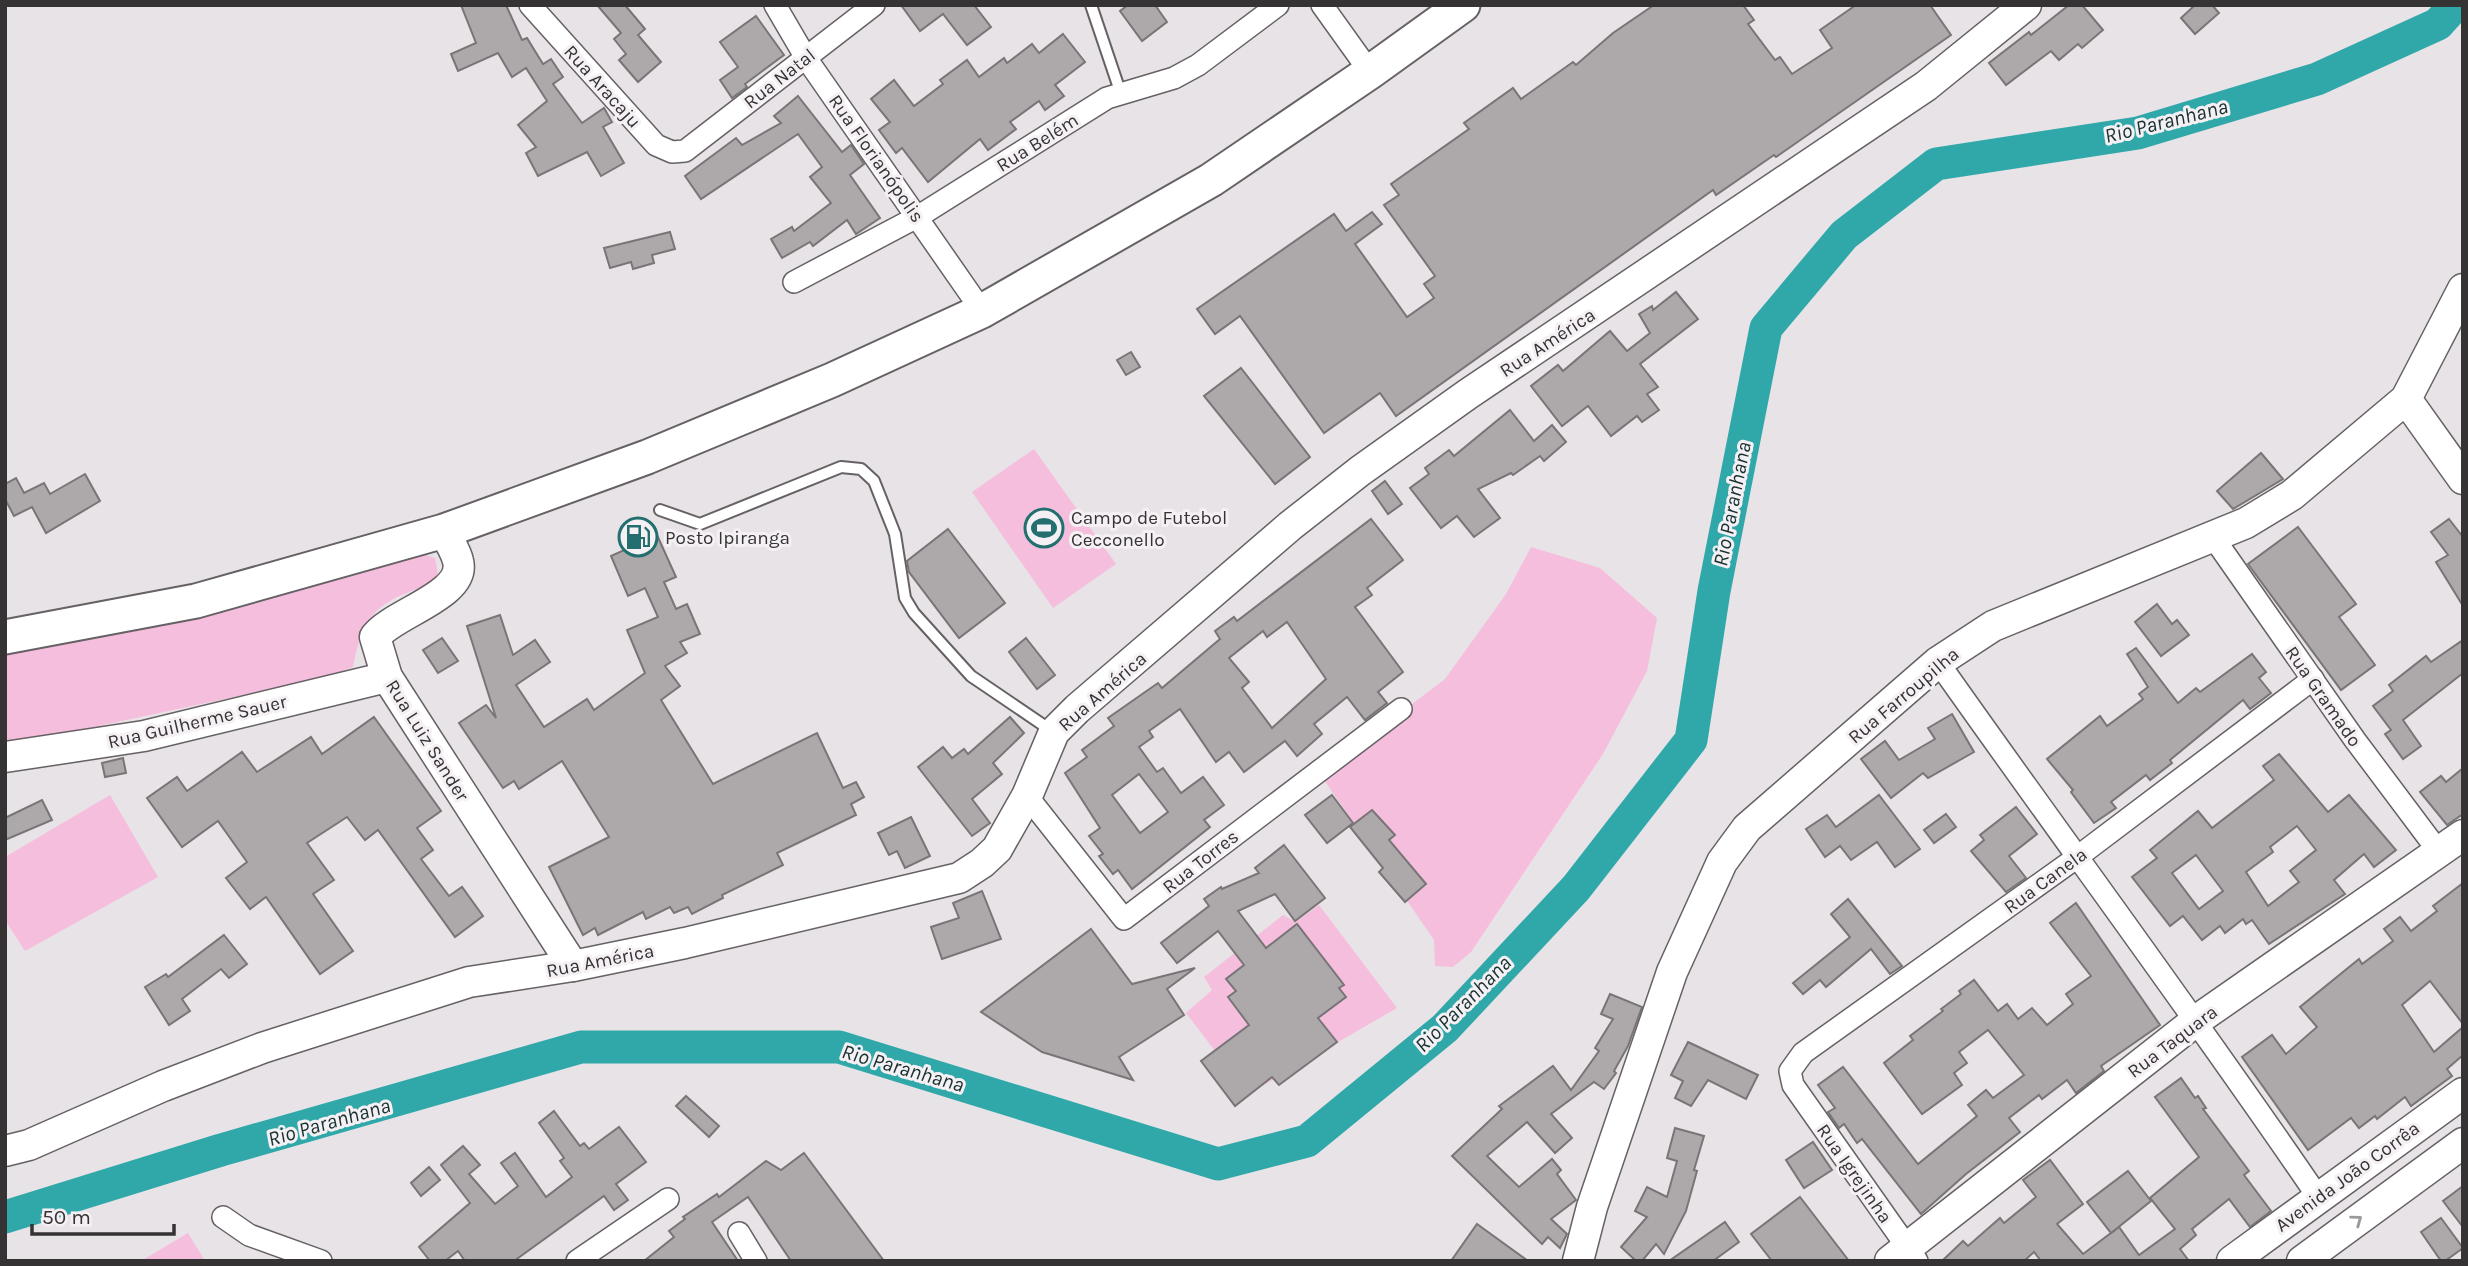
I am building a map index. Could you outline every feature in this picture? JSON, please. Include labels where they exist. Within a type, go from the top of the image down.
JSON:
[{"type":"main road","points":[[5,637],[197,601],[444,531],[690,440],[982,311],[1211,180],[1463,5]]},
{"type":"street","name":"Rua Aracaju","points":[[530,5],[656,145],[672,152],[685,151]]},
{"type":"street","name":"Rua Florianópolis","points":[[775,5],[806,58],[919,216],[982,311]]},
{"type":"street","name":"Rua Natal","points":[[685,151],[874,5]]},
{"type":"street","name":"Rua Belém","points":[[794,282],[919,216],[1107,97],[1174,78],[1198,65],[1279,5]]},
{"type":"street","points":[[1321,5],[1370,72]]},
{"type":"street","name":"Rua América","points":[[5,1151],[29,1145],[163,1086],[275,1043],[469,982],[573,967],[959,878],[997,849],[1027,796],[1054,732],[1077,709],[1290,526],[1360,471],[1468,394],[1926,86],[2026,5]]},
{"type":"street","name":"Rua Farroupilha","points":[[1578,1261],[1592,1207],[1659,1008],[1722,862],[1747,828],[1938,662],[1993,626],[2246,523],[2292,495],[2406,399],[2463,289]]},
{"type":"street","points":[[2406,399],[2463,479]]},
{"type":"street","name":"Rua Luiz Sander","points":[[444,531],[458,561],[458,572],[449,589],[384,626],[375,637],[387,677],[573,967]]},
{"type":"street","name":"Rua Gramado","points":[[2213,537],[2313,679],[2451,844]]},
{"type":"street","points":[[1938,662],[2076,858],[2197,1020],[2318,1197]]},
{"type":"street","name":"Rua Guilherme Sauer","points":[[5,757],[144,736],[387,677]]},
{"type":"street","name":"Rua Canela","points":[[1793,1085],[1790,1071],[1803,1053],[2076,858],[2313,679]]},
{"type":"street","name":"Rua Torres","points":[[1027,796],[1124,919],[1401,709]]},
{"type":"street","name":"Rua Taquara","points":[[1905,1256],[2197,1020],[2451,844]]},
{"type":"street","name":"Rua Igrejinha","points":[[1793,1085],[1905,1256]]},
{"type":"street","name":"Avenida João Corrêa","points":[[2245,1257],[2318,1197],[2461,1097]]},
{"type":"street","points":[[2302,1261],[2463,1143]]},
{"type":"street","points":[[577,1261],[668,1199]]},
{"type":"street","points":[[223,1217],[249,1235],[321,1261]]},
{"type":"street","points":[[739,1233],[756,1261]]},
{"type":"lane","points":[[1091,5],[1121,94]]},
{"type":"lane","points":[[660,510],[700,524],[841,467],[861,468],[874,481],[895,534],[905,598],[914,613],[971,676],[1054,732]]},
{"type":"shaded area","name":"Campo de Futebol Cecconello","points":[[1034,449],[1116,564],[1053,608],[972,492]]},
{"type":"shaded area","points":[[1531,547],[1600,568],[1657,618],[1647,671],[1603,754],[1471,952],[1453,967],[1435,966],[1434,940],[1320,774],[1445,679],[1506,594]]},
{"type":"shaded area","points":[[422,554],[435,558],[438,574],[422,587],[390,601],[374,614],[360,638],[353,667],[323,678],[5,746],[5,653]]},
{"type":"shaded area","points":[[110,795],[158,877],[25,951],[5,920],[5,857]]},
{"type":"shaded area","points":[[1319,905],[1397,1008],[1248,1094],[1186,1013],[1212,990],[1204,977],[1283,915],[1296,922]]},
{"type":"shaded area","points":[[188,1233],[205,1261],[141,1261]]},
{"type":"building","points":[[461,5],[506,5],[522,40],[527,38],[543,64],[551,59],[563,77],[553,84],[582,123],[604,108],[612,122],[603,127],[624,163],[601,176],[587,152],[538,176],[526,153],[536,147],[518,125],[547,101],[526,68],[512,77],[498,53],[458,71],[451,54],[476,43]]},
{"type":"building","points":[[597,5],[625,5],[645,29],[638,35],[661,62],[638,82],[619,60],[626,54],[614,39],[621,33]]},
{"type":"building","points":[[901,5],[974,5],[991,27],[967,45],[943,14],[920,31]]},
{"type":"building","points":[[1128,5],[1155,5],[1167,22],[1142,41],[1120,11]]},
{"type":"building","points":[[1654,5],[1743,5],[1754,20],[1748,24],[1775,60],[1780,57],[1792,74],[1832,48],[1820,30],[1856,5],[1930,5],[1951,35],[1776,157],[1774,155],[1716,195],[1713,190],[1396,416],[1380,393],[1324,433],[1240,316],[1215,334],[1197,309],[1334,214],[1346,231],[1372,212],[1382,224],[1355,244],[1407,317],[1434,298],[1424,284],[1435,276],[1384,205],[1399,195],[1391,184],[1469,129],[1464,123],[1513,88],[1521,99],[1573,62],[1576,65],[1613,33]]},
{"type":"building","points":[[2069,5],[2082,5],[2103,30],[2082,48],[2078,44],[2059,60],[2051,51],[2006,85],[1989,63]]},
{"type":"building","points":[[2195,5],[2212,5],[2219,13],[2195,34],[2181,18]]},
{"type":"building","points":[[756,16],[784,55],[745,84],[747,87],[732,98],[720,80],[738,67],[720,42]]},
{"type":"building","points":[[1063,34],[1085,62],[1055,85],[1064,96],[1045,110],[1039,101],[1010,122],[1016,129],[988,150],[980,139],[928,182],[902,148],[896,153],[879,130],[890,122],[871,99],[894,80],[914,106],[943,84],[940,80],[967,60],[979,77],[1004,58],[1007,63],[1032,44],[1039,53]]},
{"type":"building","points":[[798,96],[842,152],[851,145],[864,164],[850,175],[880,218],[856,234],[847,220],[813,246],[810,242],[782,258],[771,239],[792,227],[794,231],[831,203],[810,177],[822,167],[798,134],[701,199],[685,176],[736,138],[742,145],[781,123],[774,116]]},
{"type":"building","points":[[670,232],[675,249],[652,255],[654,263],[633,269],[631,262],[610,268],[604,248]]},
{"type":"building","points":[[1676,292],[1698,319],[1640,364],[1658,387],[1647,394],[1659,410],[1642,422],[1637,416],[1611,436],[1588,406],[1562,426],[1531,386],[1558,365],[1563,371],[1610,331],[1627,351],[1650,333],[1639,314],[1652,306],[1653,310]]},
{"type":"building","points":[[1131,352],[1140,367],[1126,375],[1117,360]]},
{"type":"building","points":[[1241,368],[1310,457],[1275,484],[1204,396]]},
{"type":"building","points":[[1510,410],[1534,441],[1552,425],[1566,442],[1544,461],[1540,456],[1513,475],[1511,473],[1478,489],[1500,518],[1474,537],[1457,516],[1441,528],[1410,488],[1429,474],[1425,468],[1449,450],[1454,456]]},
{"type":"building","points":[[2261,453],[2283,479],[2233,509],[2217,491]]},
{"type":"building","points":[[85,474],[100,501],[46,533],[32,507],[14,516],[5,499],[5,484],[16,478],[24,493],[44,483],[50,494]]},
{"type":"building","points":[[1385,481],[1402,504],[1388,514],[1372,491]]},
{"type":"building","points":[[1371,519],[1403,560],[1367,588],[1372,595],[1355,607],[1403,672],[1378,692],[1387,703],[1365,720],[1347,697],[1314,724],[1322,734],[1297,756],[1285,741],[1244,772],[1229,752],[1216,762],[1180,709],[1149,731],[1153,737],[1139,747],[1157,772],[1163,768],[1181,793],[1203,777],[1224,805],[1204,820],[1210,827],[1132,889],[1118,870],[1113,874],[1099,856],[1103,854],[1089,836],[1100,828],[1065,773],[1087,757],[1082,750],[1114,726],[1108,718],[1158,683],[1162,688],[1220,639],[1215,631],[1234,617],[1237,621]],"holes":[[[1287,622],[1326,679],[1272,728],[1242,688],[1249,682],[1229,658],[1263,631],[1267,637]],[[1139,774],[1168,812],[1140,833],[1112,795]]]},
{"type":"building","points":[[2449,519],[2463,537],[2463,606],[2436,562],[2448,555],[2431,532]]},
{"type":"building","points":[[2298,527],[2356,604],[2339,617],[2375,665],[2341,690],[2248,564]]},
{"type":"building","points":[[948,529],[1005,603],[959,638],[909,572],[907,561]]},
{"type":"building","points":[[657,535],[676,577],[664,582],[676,609],[687,604],[700,634],[680,642],[687,653],[665,666],[680,686],[661,700],[713,784],[817,733],[843,788],[856,782],[864,797],[851,804],[856,815],[777,853],[783,865],[722,895],[723,898],[692,914],[688,907],[674,913],[670,907],[646,919],[643,912],[598,935],[595,928],[583,935],[549,867],[609,837],[562,761],[519,789],[514,781],[503,788],[459,723],[486,705],[496,718],[467,626],[500,615],[513,655],[535,640],[550,662],[516,685],[544,727],[587,699],[594,710],[645,673],[627,630],[658,617],[645,588],[628,596],[611,556]]},
{"type":"building","points":[[2157,604],[2172,624],[2177,620],[2189,635],[2161,656],[2135,622]]},
{"type":"building","points":[[442,638],[458,661],[438,673],[423,650]]},
{"type":"building","points":[[1026,638],[1055,675],[1037,689],[1009,652]]},
{"type":"building","points":[[2463,640],[2463,673],[2403,720],[2421,746],[2403,759],[2385,734],[2391,730],[2373,706],[2393,691],[2389,685],[2426,656],[2431,662]]},
{"type":"building","points":[[2136,648],[2178,703],[2196,688],[2200,692],[2252,654],[2266,672],[2259,678],[2271,693],[2250,709],[2243,700],[2170,760],[2172,763],[2150,780],[2146,775],[2111,802],[2116,808],[2094,823],[2071,792],[2073,790],[2047,759],[2100,716],[2107,726],[2143,699],[2139,694],[2148,687],[2127,654]]},
{"type":"building","points":[[1952,714],[1974,752],[1928,778],[1923,773],[1891,798],[1861,759],[1885,741],[1899,760],[1935,739],[1928,728]]},
{"type":"building","points":[[374,717],[441,811],[417,828],[433,850],[421,859],[449,896],[462,887],[483,916],[455,937],[378,830],[365,840],[347,817],[307,843],[334,880],[313,894],[353,951],[320,974],[266,897],[250,909],[226,878],[247,862],[218,821],[182,847],[147,798],[177,777],[187,791],[242,752],[257,772],[311,737],[322,754]]},
{"type":"building","points":[[1010,717],[1024,733],[993,763],[1002,774],[972,799],[990,823],[972,836],[918,767],[943,747],[952,758],[964,749],[968,754]]},
{"type":"building","points":[[2279,754],[2328,812],[2349,795],[2396,850],[2374,867],[2364,854],[2334,880],[2345,894],[2269,944],[2252,920],[2246,924],[2243,919],[2225,933],[2220,926],[2202,940],[2183,916],[2170,926],[2132,877],[2157,858],[2150,850],[2198,811],[2212,828],[2274,780],[2263,766]],"holes":[[[2297,826],[2316,850],[2290,871],[2299,882],[2268,906],[2246,872],[2273,852],[2270,847]],[[2196,855],[2223,891],[2199,909],[2172,873]]]},
{"type":"building","points":[[123,758],[126,773],[105,777],[102,763]]},
{"type":"building","points":[[2463,768],[2463,814],[2447,825],[2420,792],[2441,776],[2446,782]]},
{"type":"building","points":[[1332,795],[1353,823],[1327,843],[1305,815]]},
{"type":"building","points":[[1879,795],[1920,849],[1895,867],[1877,842],[1851,860],[1840,846],[1825,857],[1806,829],[1827,815],[1836,827]]},
{"type":"building","points":[[42,800],[52,820],[5,840],[5,818]]},
{"type":"building","points":[[2016,807],[2037,834],[2009,856],[2026,878],[2006,892],[1971,851],[1984,840],[1980,835]]},
{"type":"building","points":[[1372,810],[1395,835],[1389,840],[1426,884],[1405,902],[1379,872],[1383,868],[1350,827]]},
{"type":"building","points":[[1946,814],[1956,827],[1934,843],[1924,830]]},
{"type":"building","points":[[911,817],[930,856],[905,868],[897,851],[889,855],[878,833]]},
{"type":"building","points":[[1284,845],[1325,898],[1295,921],[1275,894],[1238,911],[1266,948],[1297,924],[1344,985],[1339,988],[1346,997],[1318,1018],[1337,1042],[1279,1085],[1272,1077],[1235,1106],[1201,1061],[1249,1025],[1228,997],[1236,991],[1226,979],[1244,965],[1218,931],[1177,963],[1161,943],[1209,906],[1204,899],[1221,887],[1222,889],[1259,873],[1255,868]]},
{"type":"building","points":[[2463,883],[2463,1024],[2430,981],[2402,1005],[2434,1052],[2463,1027],[2463,1055],[2447,1069],[2452,1076],[2411,1106],[2405,1097],[2377,1119],[2375,1116],[2359,1128],[2351,1118],[2308,1150],[2242,1057],[2272,1035],[2286,1054],[2317,1027],[2300,1007],[2359,959],[2362,964],[2393,941],[2384,929],[2400,917],[2411,931],[2437,911],[2433,906]]},
{"type":"building","points":[[982,891],[1001,939],[942,959],[931,927],[959,918],[953,903]]},
{"type":"building","points":[[1848,899],[1902,966],[1890,974],[1871,949],[1826,987],[1820,980],[1803,994],[1793,983],[1850,937],[1831,914]]},
{"type":"building","points":[[2076,903],[2160,1025],[2101,1066],[2104,1071],[2076,1093],[2067,1080],[2042,1099],[2039,1095],[2009,1118],[2020,1132],[1966,1174],[1921,1214],[1862,1139],[1857,1143],[1844,1124],[1839,1128],[1828,1112],[1835,1108],[1818,1085],[1843,1067],[1918,1164],[1977,1116],[1968,1105],[1986,1090],[1993,1098],[2024,1075],[1988,1030],[1959,1052],[1967,1063],[1954,1073],[1962,1085],[1922,1114],[1884,1063],[1913,1040],[1910,1036],[1943,1011],[1941,1009],[1974,980],[1998,1011],[2007,1004],[2018,1019],[2032,1008],[2047,1025],[2073,1004],[2066,994],[2091,976],[2050,923]]},
{"type":"building","points":[[1091,929],[1132,984],[1195,968],[1167,989],[1184,1015],[1119,1057],[1133,1080],[1042,1052],[981,1012]]},
{"type":"building","points":[[224,935],[247,964],[229,978],[221,969],[182,999],[190,1011],[169,1025],[145,987],[166,974],[168,977]]},
{"type":"building","points":[[1610,994],[1642,1007],[1628,1046],[1614,1071],[1616,1073],[1604,1089],[1594,1082],[1551,1114],[1572,1138],[1555,1153],[1527,1122],[1487,1156],[1519,1187],[1552,1159],[1561,1170],[1557,1174],[1576,1200],[1551,1219],[1567,1234],[1560,1248],[1548,1237],[1542,1244],[1452,1156],[1502,1109],[1499,1106],[1553,1066],[1571,1090],[1599,1051],[1595,1048],[1613,1019],[1601,1014]]},
{"type":"building","points":[[1688,1042],[1758,1075],[1746,1099],[1708,1080],[1691,1106],[1675,1098],[1683,1081],[1671,1075]]},
{"type":"building","points":[[2181,1078],[2195,1098],[2198,1096],[2206,1108],[2203,1109],[2249,1171],[2244,1175],[2271,1211],[2250,1227],[2229,1199],[2192,1229],[2196,1235],[2180,1249],[2189,1261],[2041,1261],[2034,1252],[2024,1261],[1942,1261],[1963,1241],[1968,1246],[2000,1218],[2004,1223],[2036,1197],[2023,1180],[2050,1160],[2083,1204],[2057,1224],[2083,1254],[2119,1227],[2139,1255],[2175,1229],[2150,1198],[2199,1157],[2155,1097]]},
{"type":"building","points":[[686,1096],[719,1126],[709,1137],[676,1106]]},
{"type":"building","points":[[554,1111],[580,1146],[584,1143],[589,1149],[619,1127],[646,1162],[616,1184],[628,1200],[614,1210],[604,1196],[514,1261],[465,1261],[458,1251],[445,1261],[430,1261],[419,1247],[470,1203],[441,1165],[463,1146],[480,1165],[469,1174],[495,1204],[518,1186],[501,1163],[515,1153],[546,1197],[572,1177],[560,1161],[564,1158],[539,1123]]},
{"type":"building","points":[[1675,1128],[1704,1136],[1686,1211],[1664,1254],[1656,1244],[1642,1261],[1636,1261],[1621,1247],[1647,1217],[1635,1211],[1647,1187],[1667,1197],[1677,1161],[1667,1158]]},
{"type":"building","points":[[1813,1142],[1832,1170],[1804,1188],[1786,1160]]},
{"type":"building","points":[[804,1153],[884,1261],[791,1261],[748,1197],[712,1222],[738,1261],[644,1261],[674,1237],[669,1231],[685,1219],[683,1217],[717,1194],[719,1197],[766,1161],[781,1170]]},
{"type":"building","points":[[429,1167],[440,1180],[421,1196],[411,1183]]},
{"type":"building","points":[[2128,1171],[2151,1201],[2111,1233],[2087,1202]]},
{"type":"building","points":[[2463,1186],[2463,1227],[2443,1201]]},
{"type":"building","points":[[1800,1197],[1849,1261],[1772,1261],[1751,1234]]},
{"type":"building","points":[[2441,1218],[2463,1248],[2445,1261],[2441,1261],[2421,1232]]},
{"type":"building","points":[[1725,1222],[1739,1242],[1713,1261],[1669,1261]]},
{"type":"building","points":[[1477,1224],[1528,1261],[1451,1261]]},
{"type":"waterway","name":"Rio Paranhana","points":[[5,1217],[221,1150],[581,1047],[839,1047],[1218,1164],[1307,1141],[1445,1028],[1576,888],[1691,740],[1714,591],[1766,328],[1844,235],[1936,164],[2138,133],[2317,79],[2438,24],[2455,5]]},
{"type":"place","name":"Campo de Futebol Cecconello","points":[[1044,528]]},
{"type":"place","name":"Posto Ipiranga","points":[[638,537]]}]
